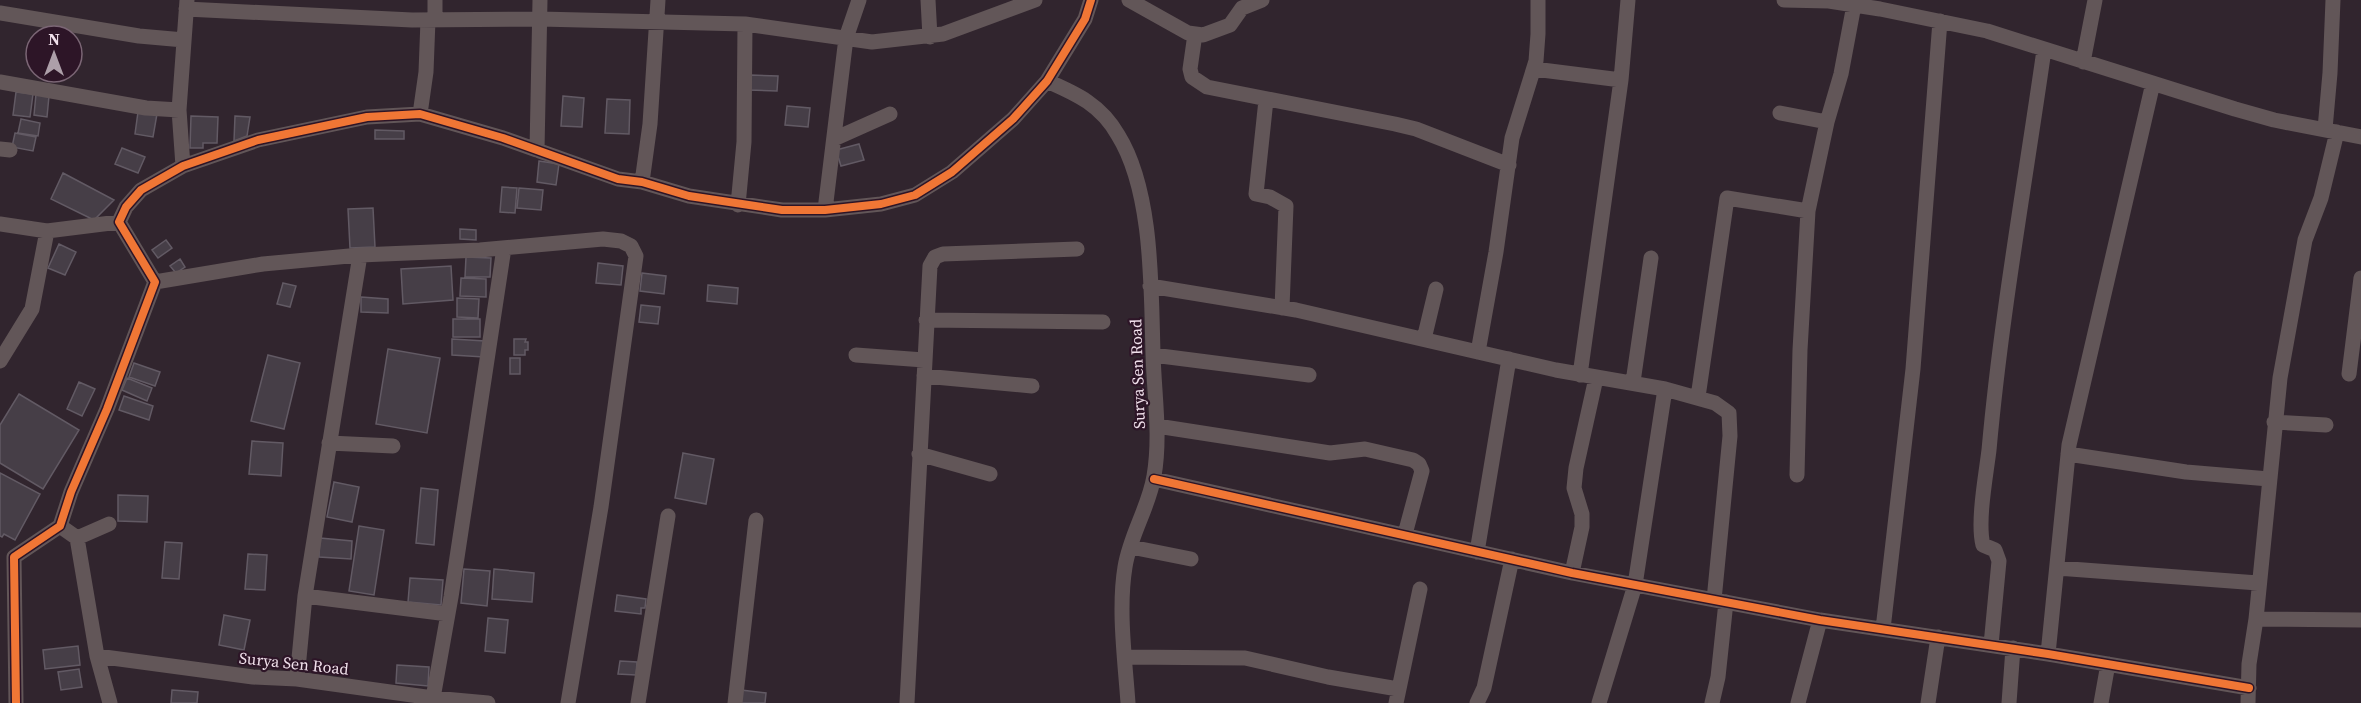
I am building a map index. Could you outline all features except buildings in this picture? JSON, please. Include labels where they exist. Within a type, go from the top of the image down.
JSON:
[{"type":"street","points":[[420,114],[435,0]]},
{"type":"street","points":[[537,150],[540,0]]},
{"type":"street","points":[[642,182],[650,124],[658,0]]},
{"type":"street","points":[[825,210],[846,38],[859,0]]},
{"type":"street","points":[[928,0],[930,37]]},
{"type":"street","points":[[183,166],[179,110],[187,5],[431,20],[540,19],[745,24],[872,42],[943,34],[1035,0]]},
{"type":"street","points":[[119,222],[126,207],[141,190],[183,166],[258,140],[367,117],[420,114],[537,150],[618,179],[642,182],[689,196],[782,210],[825,210],[881,204],[915,195],[952,172],[1012,119],[1047,81],[1085,18],[1091,0]]},
{"type":"street","points":[[1129,0],[1188,33],[1203,35],[1230,25],[1242,8],[1262,0]]},
{"type":"street","points":[[1478,352],[1497,252],[1512,138],[1534,69],[1538,34],[1538,0]]},
{"type":"street","points":[[1580,375],[1621,80],[1628,0]]},
{"type":"street","points":[[1784,0],[1854,5],[1987,31],[2259,116],[2361,137]]},
{"type":"street","points":[[2084,62],[2095,0]]},
{"type":"street","points":[[1154,479],[1572,573],[1820,620],[2108,664],[2248,695],[2249,664],[2256,619],[2274,422],[2305,240],[2321,198],[2331,131],[2330,73],[2333,0]]},
{"type":"street","points":[[1797,475],[1800,350],[1808,211],[1827,122],[1841,74],[1854,5]]},
{"type":"street","points":[[0,13],[139,36],[184,40]]},
{"type":"street","points":[[1883,629],[1913,369],[1940,21]]},
{"type":"street","points":[[738,205],[744,142],[745,24]]},
{"type":"street","points":[[1195,34],[1190,69],[1192,77],[1207,87],[1416,129],[1509,165]]},
{"type":"street","points":[[1991,645],[2000,561],[1995,550],[1983,545],[1981,538],[1983,510],[1991,424],[2044,50]]},
{"type":"street","points":[[1534,69],[1621,80]]},
{"type":"street","name":"Surya Sen Road","points":[[1047,81],[1083,97],[1113,127],[1130,156],[1143,200],[1150,286],[1157,457],[1154,479],[1125,566],[1123,625],[1128,703]]},
{"type":"street","points":[[0,82],[146,108],[179,110]]},
{"type":"street","points":[[2048,654],[2068,454],[2078,402],[2153,83]]},
{"type":"street","points":[[1266,100],[1256,194],[1270,197],[1286,206],[1282,308]]},
{"type":"street","points":[[1780,113],[1827,122]]},
{"type":"street","points":[[834,139],[890,114]]},
{"type":"street","points":[[1698,398],[1727,198],[1808,211]]},
{"type":"street","points":[[0,224],[47,231],[119,222]]},
{"type":"street","points":[[119,222],[155,282]]},
{"type":"street","points":[[0,361],[32,309],[47,231]]},
{"type":"street","points":[[155,282],[263,264],[360,255],[504,248],[603,239],[621,240],[631,246],[636,256],[601,507],[568,703]]},
{"type":"street","points":[[433,698],[504,248]]},
{"type":"street","points":[[907,703],[930,266],[935,257],[966,252],[1077,249]]},
{"type":"street","points":[[297,679],[305,596],[360,255]]},
{"type":"street","points":[[1633,382],[1651,258]]},
{"type":"street","points":[[2349,374],[2361,278]]},
{"type":"street","points":[[16,703],[7,556],[60,526],[71,492],[107,409],[155,282]]},
{"type":"street","points":[[1150,286],[1282,308],[1580,375],[1665,389],[1715,403],[1730,413],[1718,677],[1712,703]]},
{"type":"street","points":[[1424,339],[1436,289]]},
{"type":"street","points":[[926,320],[1103,322]]},
{"type":"street","points":[[856,355],[924,360]]},
{"type":"street","points":[[1153,355],[1309,375]]},
{"type":"street","points":[[1477,552],[1509,359]]},
{"type":"street","points":[[924,376],[1032,386]]},
{"type":"street","points":[[1572,573],[1582,527],[1582,514],[1574,488],[1576,468],[1596,378]]},
{"type":"street","points":[[1599,703],[1635,585],[1665,389]]},
{"type":"street","points":[[2274,422],[2326,425]]},
{"type":"street","points":[[1157,426],[1330,453],[1365,449],[1413,460],[1419,464],[1422,471],[1405,534]]},
{"type":"street","points":[[329,443],[393,446]]},
{"type":"street","points":[[919,454],[990,474]]},
{"type":"street","points":[[2068,454],[2186,472],[2269,479]]},
{"type":"street","points":[[638,703],[668,516]]},
{"type":"street","points":[[735,703],[756,520]]},
{"type":"street","points":[[77,538],[109,524]]},
{"type":"street","points":[[60,526],[77,538],[97,656],[110,703]]},
{"type":"street","points":[[1131,547],[1191,560]]},
{"type":"street","points":[[1477,703],[1484,688],[1512,560]]},
{"type":"street","points":[[2057,568],[2258,583]]},
{"type":"street","points":[[1125,657],[1245,658],[1397,696],[1420,589]]},
{"type":"street","points":[[305,596],[448,614]]},
{"type":"street","points":[[2256,619],[2361,620]]},
{"type":"street","points":[[1798,703],[1820,620]]},
{"type":"street","points":[[1928,703],[1938,637]]},
{"type":"street","points":[[2009,703],[2013,648]]},
{"type":"street","name":"Surya Sen Road","points":[[97,656],[253,677],[297,679],[433,698],[488,703]]},
{"type":"street","points":[[2101,703],[2108,664]]},
{"type":"cycle path","points":[[16,703],[14,557],[60,526],[71,492],[107,409],[155,282],[119,222],[126,207],[141,190],[183,166],[258,140],[367,117],[420,114],[503,138],[618,179],[642,182],[689,196],[782,210],[825,210],[881,204],[915,195],[952,172],[1013,119],[1047,81],[1085,19],[1091,0]]},
{"type":"cycle path","points":[[1154,479],[1572,573],[1820,620],[2048,654],[2249,688]]}]
